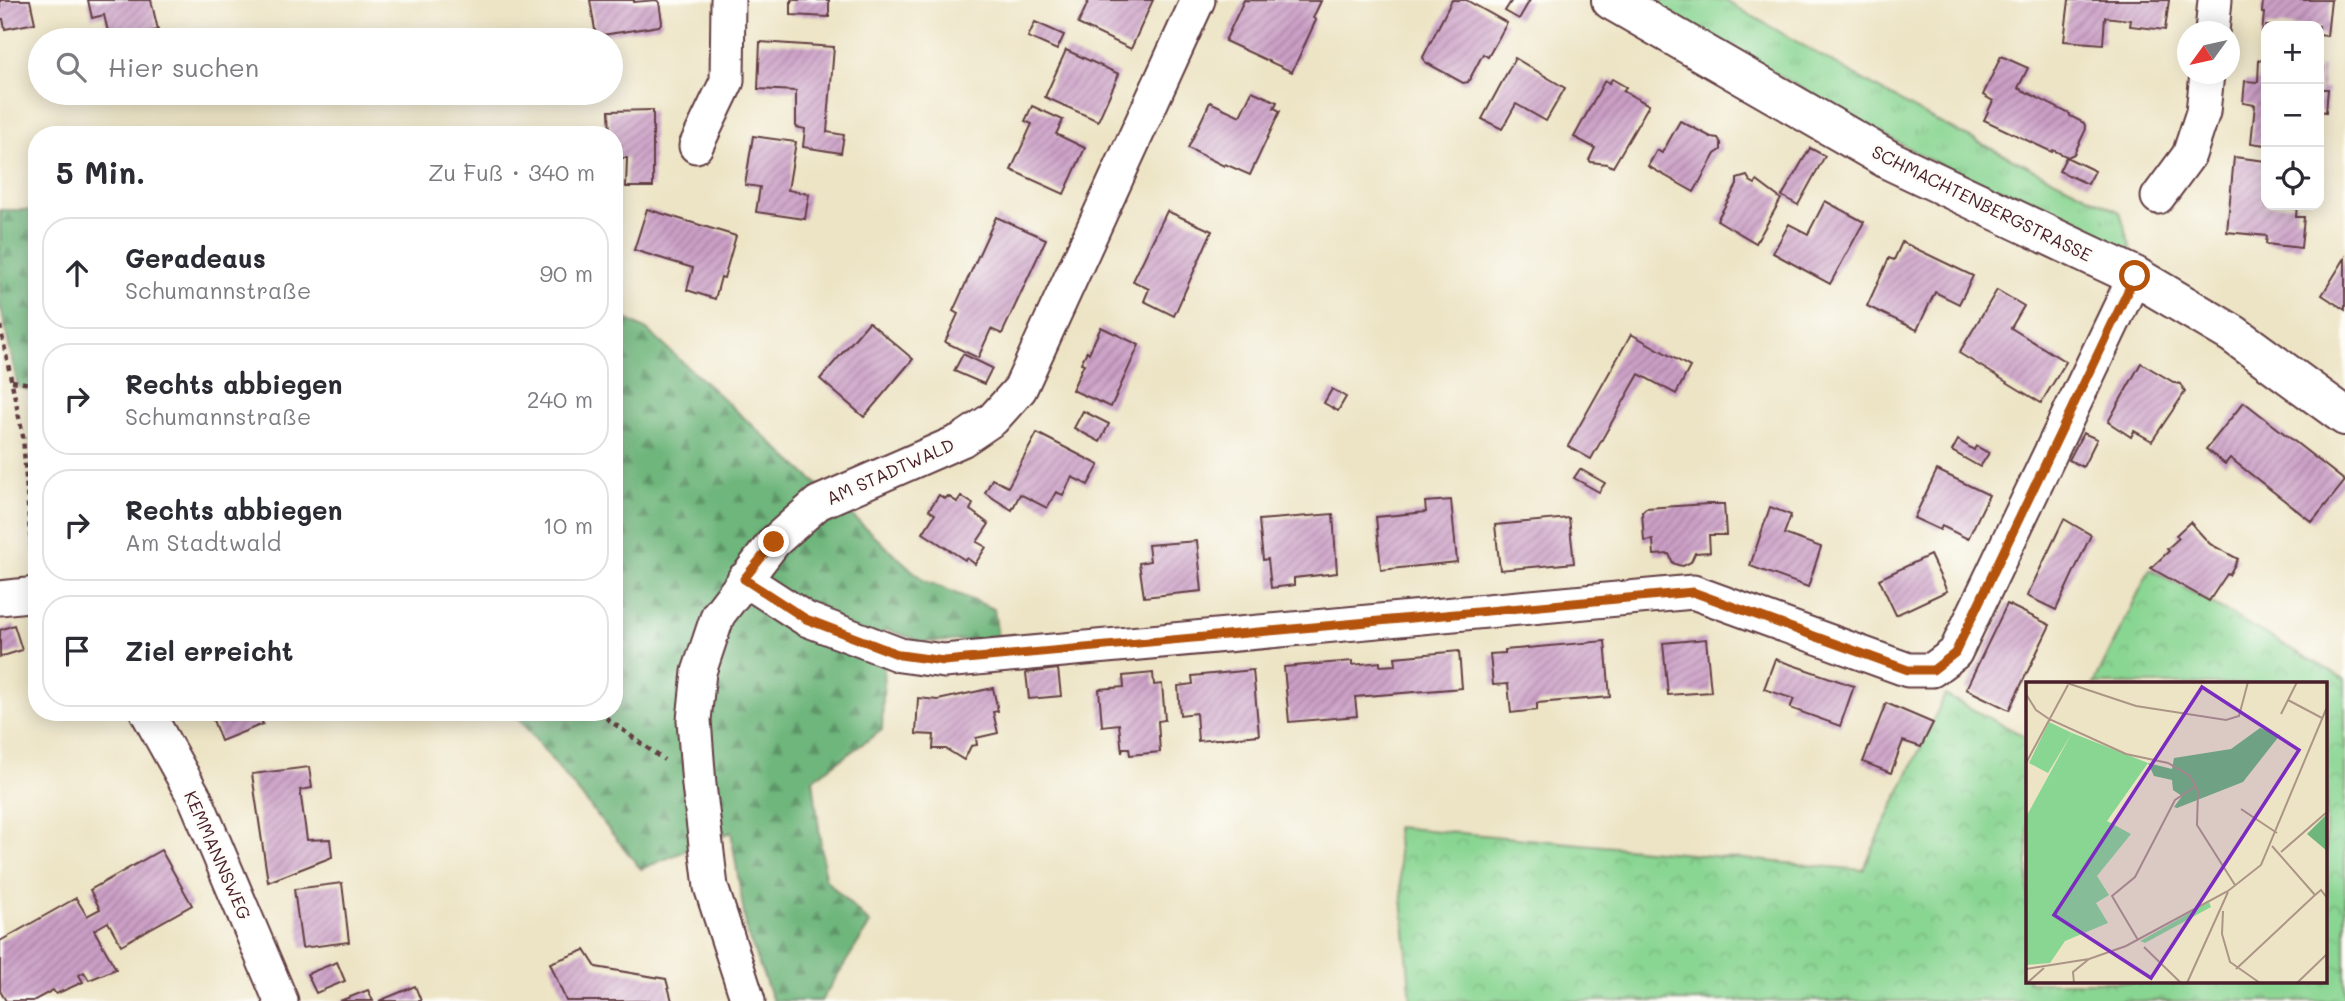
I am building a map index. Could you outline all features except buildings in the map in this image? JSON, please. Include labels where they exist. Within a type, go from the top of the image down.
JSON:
[{"type":"street","points":[[696,146],[727,81],[728,0]]},
{"type":"street","name":"AM STADTWALD","points":[[748,1001],[711,887],[699,785],[694,720],[699,671],[718,615],[774,542],[818,503],[962,440],[993,419],[1020,389],[1198,0]]},
{"type":"street","name":"SCHMACHTENBERGSTRASSE","points":[[1611,0],[1889,160],[2135,276],[2233,334],[2345,416]]},
{"type":"street","points":[[2213,21],[2216,0]]},
{"type":"street","points":[[2158,197],[2189,155],[2203,112],[2206,84]]},
{"type":"street","points":[[744,579],[806,619],[900,655],[944,661],[1693,592],[1908,670],[1933,670],[1955,653],[2135,276]]},
{"type":"street","points":[[0,598],[28,595]]},
{"type":"street","name":"KEMMANNSWEG","points":[[152,721],[196,800],[281,1001]]},
{"type":"path","points":[[0,326],[23,436],[28,502]]},
{"type":"path","points":[[12,381],[28,384]]},
{"type":"path","points":[[610,721],[699,785]]},
{"type":"green space","points":[[1644,0],[1724,0],[1930,118],[2120,212],[2133,256],[1926,158]]},
{"type":"green space","points":[[0,210],[28,210],[28,390],[18,387],[0,304]]},
{"type":"green space","points":[[623,318],[647,330],[923,580],[994,609],[998,639],[923,642],[885,629],[882,730],[813,779],[825,879],[870,924],[821,1001],[773,1001],[747,933],[731,832],[641,869],[520,721],[623,721]]},
{"type":"green space","points":[[2150,569],[2345,679],[2345,1001],[1411,1001],[1396,827],[1863,870],[1945,695],[2026,737],[2026,984],[2328,984],[2328,682],[2095,682]]},
{"type":"route","points":[[774,542],[744,579],[806,619],[900,655],[944,661],[1693,592],[1908,670],[1933,670],[1955,653],[2135,276]]}]
